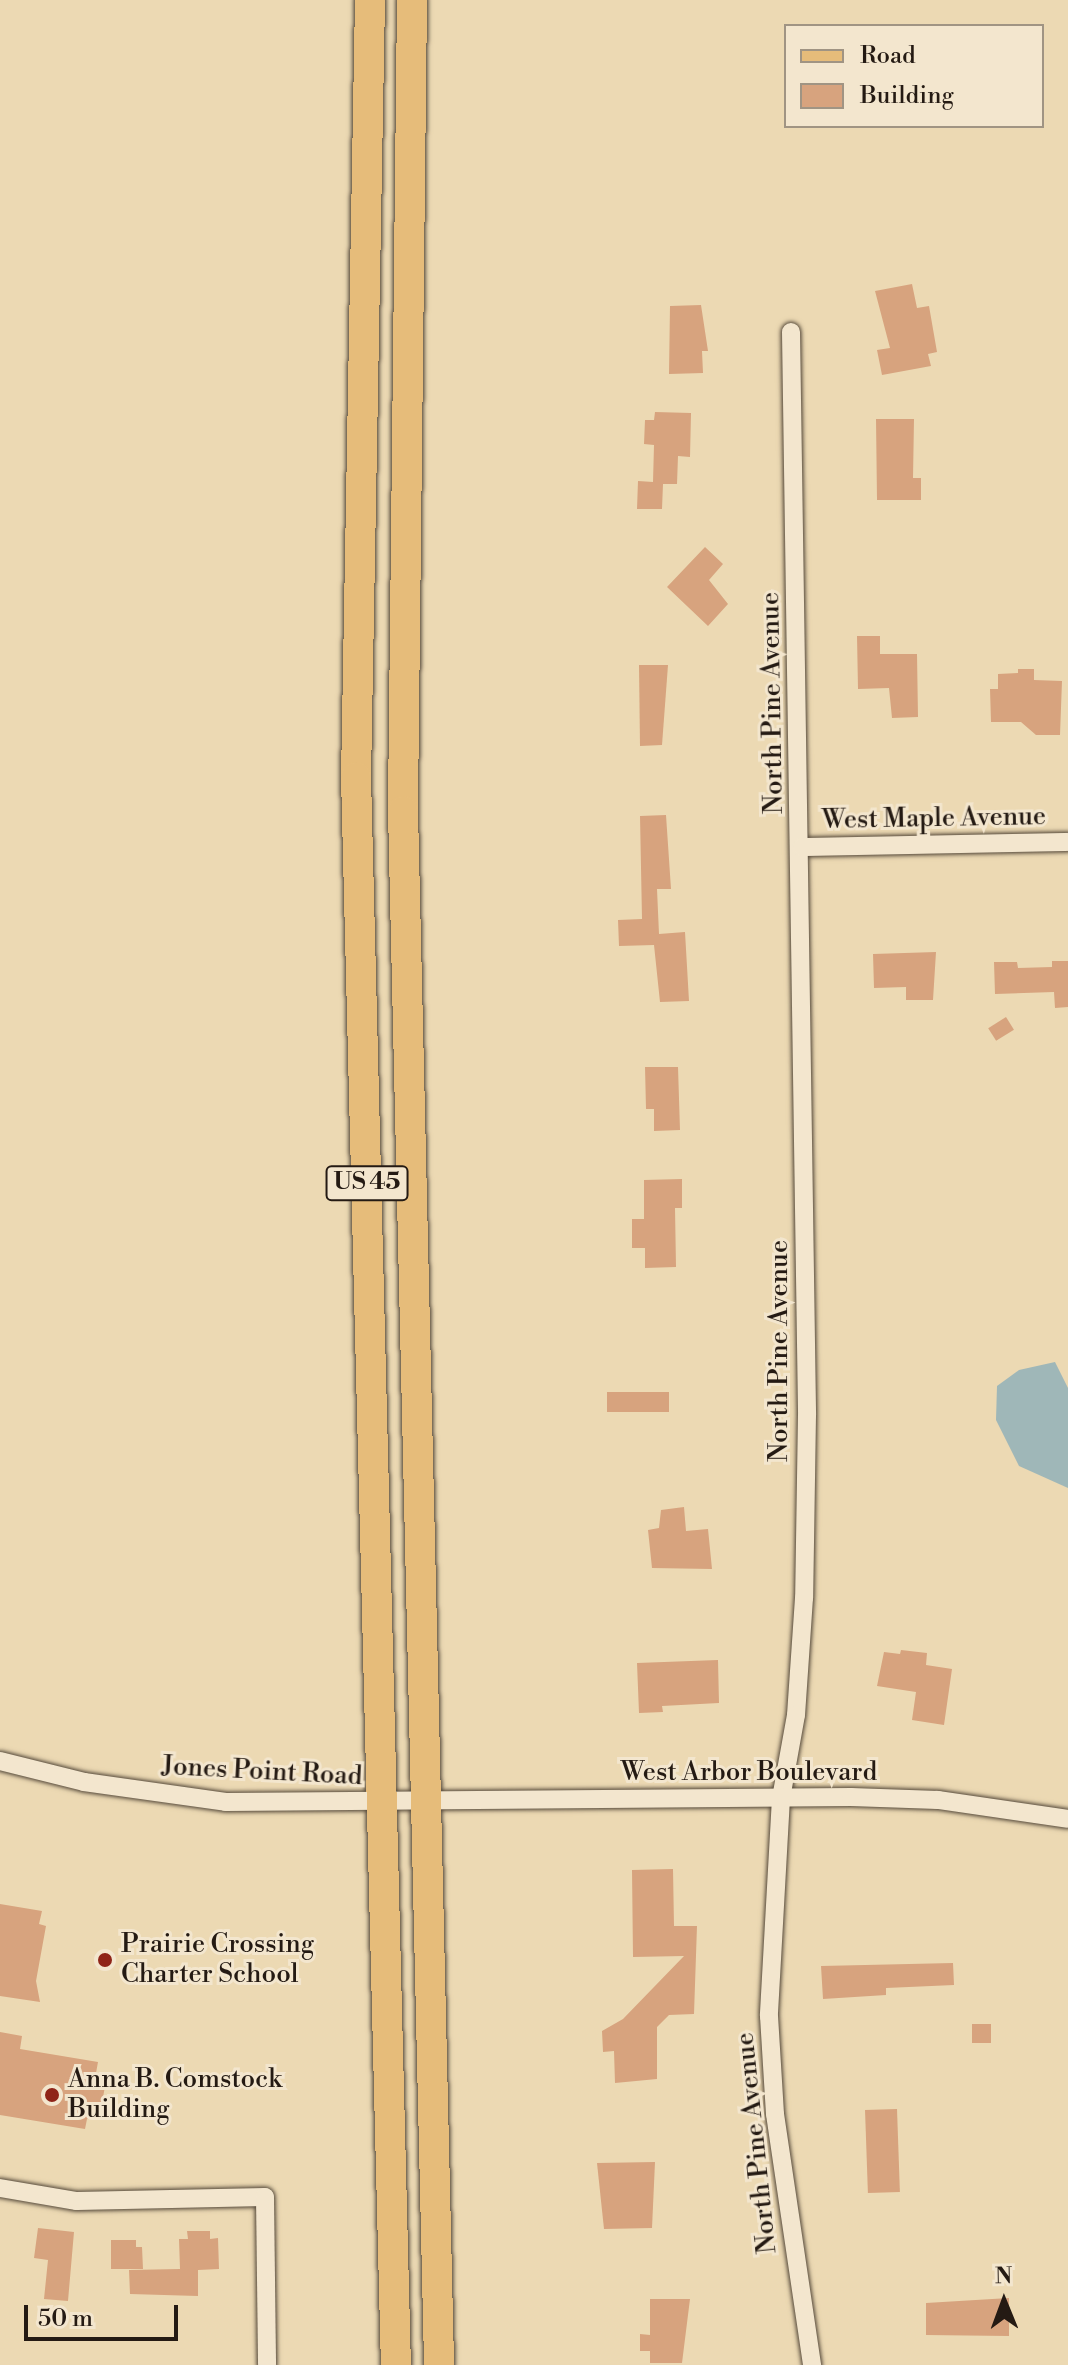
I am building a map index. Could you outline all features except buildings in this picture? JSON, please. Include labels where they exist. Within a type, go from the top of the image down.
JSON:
[{"type":"main road","name":"US 45","points":[[370,0],[356,777],[396,2365]]},
{"type":"main road","name":"US 45","points":[[412,0],[402,796],[439,2365]]},
{"type":"street","name":"North Pine Avenue","points":[[791,332],[808,1310],[804,1598],[796,1715],[781,1798],[769,2016],[775,2114],[812,2365]]},
{"type":"street","name":"West Maple Avenue","points":[[802,847],[1068,842]]},
{"type":"street","name":"Jones Point Road","points":[[0,1761],[174,1797],[428,1803]]},
{"type":"street","name":"West Arbor Boulevard","points":[[428,1803],[781,1798],[938,1800],[1068,1819]]},
{"type":"street","points":[[0,2188],[77,2201],[265,2197],[267,2365]]},
{"type":"water","points":[[1055,1362],[1068,1388],[1068,1488],[1019,1466],[996,1420],[997,1386],[1019,1370]]},
{"type":"place","name":"Prairie Crossing Charter School","points":[[105,1960]]},
{"type":"place","name":"Anna B. Comstock Building","points":[[52,2095]]}]
